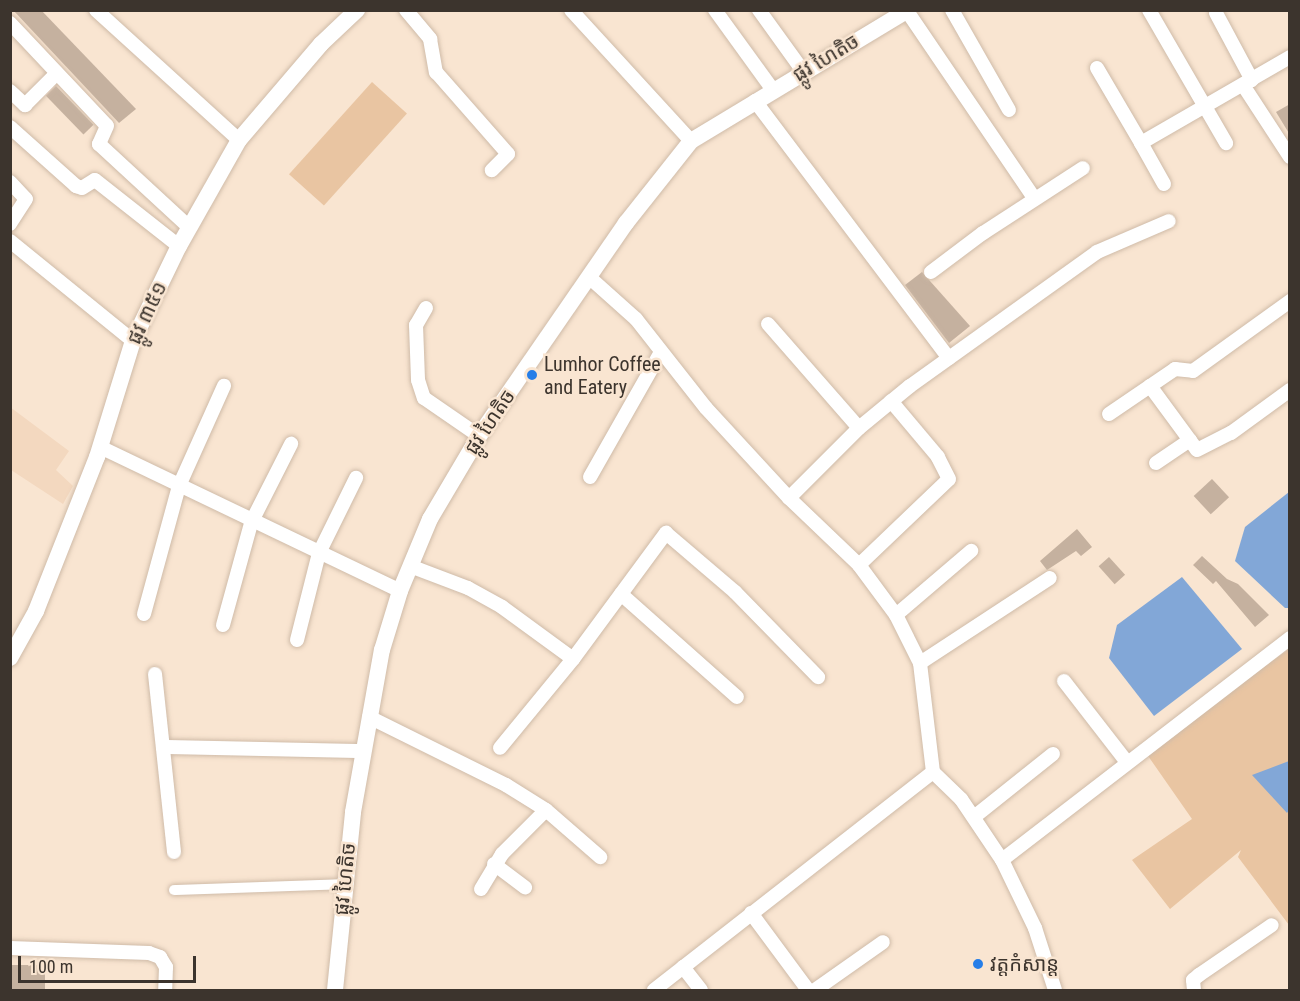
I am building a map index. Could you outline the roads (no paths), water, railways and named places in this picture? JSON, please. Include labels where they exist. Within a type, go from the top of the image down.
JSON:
[{"type":"street","points":[[96,10],[239,140]]},
{"type":"street","name":"ផ្លូវ ៣៥១","points":[[10,658],[36,611],[98,452],[133,341],[189,227],[239,140],[321,44],[357,10]]},
{"type":"street","points":[[406,10],[430,39],[432,68],[508,153],[492,170]]},
{"type":"street","points":[[571,10],[691,141]]},
{"type":"street","points":[[715,10],[773,90]]},
{"type":"street","points":[[759,10],[803,71]]},
{"type":"street","points":[[952,10],[1009,110]]},
{"type":"street","points":[[1149,10],[1226,143]]},
{"type":"street","points":[[908,11],[1035,199]]},
{"type":"street","name":"ផ្លូវ ហៃតិច","points":[[335,990],[343,884],[362,751],[382,650],[400,591],[430,519],[479,436],[658,180],[691,141],[803,71],[908,11]]},
{"type":"street","points":[[1216,13],[1247,82],[1290,158]]},
{"type":"street","points":[[10,23],[107,126],[99,144],[189,227]]},
{"type":"street","points":[[1141,143],[1290,57]]},
{"type":"street","points":[[1097,68],[1164,184]]},
{"type":"street","points":[[10,92],[25,105],[56,74]]},
{"type":"street","points":[[755,101],[949,358]]},
{"type":"street","points":[[10,127],[80,188],[95,180],[179,246]]},
{"type":"street","points":[[931,272],[1083,168]]},
{"type":"street","points":[[10,182],[26,199],[10,224]]},
{"type":"street","points":[[789,498],[859,428],[949,358],[1097,252],[1169,221]]},
{"type":"street","points":[[10,242],[133,341]]},
{"type":"street","points":[[589,278],[636,319],[660,354],[789,498],[859,565],[896,615],[920,663],[933,772],[974,817],[1002,860],[1035,928],[1055,990]]},
{"type":"street","points":[[1109,414],[1174,369],[1194,371],[1290,301]]},
{"type":"street","points":[[426,308],[416,325],[418,380],[424,398],[479,436]]},
{"type":"street","points":[[768,324],[859,428]]},
{"type":"street","points":[[590,477],[660,354]]},
{"type":"street","points":[[144,614],[179,486],[224,386]]},
{"type":"street","points":[[1150,386],[1190,440],[1201,449],[1290,390]]},
{"type":"street","points":[[859,565],[949,479],[938,457],[891,401]]},
{"type":"street","points":[[1156,463],[1190,440]]},
{"type":"street","points":[[223,625],[251,523],[291,444]]},
{"type":"street","points":[[98,452],[142,475],[150,474],[179,486],[251,523],[400,591]]},
{"type":"street","points":[[297,639],[319,554],[356,478]]},
{"type":"street","points":[[500,748],[573,659],[666,533],[735,592],[818,677]]},
{"type":"street","points":[[896,615],[971,551]]},
{"type":"street","points":[[410,566],[468,588],[502,608],[573,659]]},
{"type":"street","points":[[920,663],[1050,578]]},
{"type":"street","points":[[621,594],[737,697]]},
{"type":"street","points":[[1002,860],[1126,761],[1290,638]]},
{"type":"street","points":[[155,674],[174,852]]},
{"type":"street","points":[[1064,681],[1126,761]]},
{"type":"street","points":[[369,717],[478,768],[546,810],[600,857]]},
{"type":"street","points":[[164,747],[362,751]]},
{"type":"street","points":[[974,817],[1053,754]]},
{"type":"street","points":[[654,990],[933,772]]},
{"type":"street","points":[[482,889],[494,864],[546,810]]},
{"type":"street","points":[[494,864],[525,887]]},
{"type":"street","points":[[174,890],[343,884]]},
{"type":"street","points":[[751,913],[808,990]]},
{"type":"street","points":[[1194,990],[1193,980],[1199,975],[1272,925]]},
{"type":"street","points":[[815,990],[883,942]]},
{"type":"street","points":[[10,948],[149,953],[160,957],[166,967],[165,990]]},
{"type":"street","points":[[683,967],[701,990]]},
{"type":"water","points":[[1289,492],[1290,608],[1285,608],[1235,561],[1245,527]]},
{"type":"water","points":[[1182,577],[1242,649],[1154,716],[1109,658],[1117,625]]},
{"type":"water","points":[[1289,761],[1289,810],[1287,813],[1252,775]]},
{"type":"place","name":"Lumhor Coffee and Eatery","points":[[532,375]]},
{"type":"place","name":"វត្តកំសាន្ត","points":[[978,964]]}]
